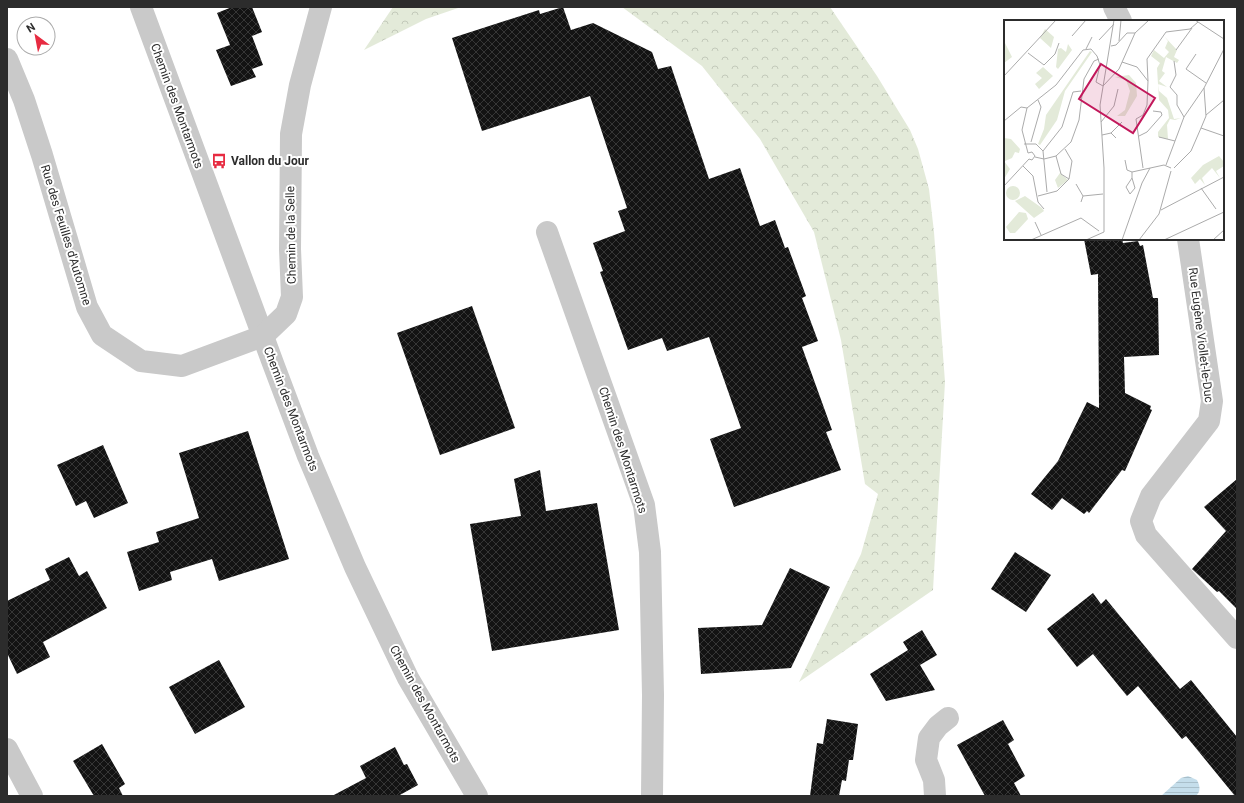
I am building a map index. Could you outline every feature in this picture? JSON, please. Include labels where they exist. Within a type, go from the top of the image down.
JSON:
[{"type":"street","name":"Chemin des Montarmots","points":[[141,7],[306,450],[355,567],[408,678],[477,796]]},
{"type":"street","name":"Chemin de la Selle","points":[[263,336],[286,314],[292,297],[290,249],[291,134],[300,85],[321,7]]},
{"type":"street","points":[[1114,7],[1120,20]]},
{"type":"street","name":"Rue des Feuilles d'Automne","points":[[7,59],[24,100],[42,155],[86,307],[102,335],[141,361],[182,366],[263,336]]},
{"type":"street","name":"Chemin des Montarmots","points":[[547,232],[644,505],[650,552],[653,695],[652,796]]},
{"type":"street","name":"Rue Eugène Viollet-le-Duc","points":[[1188,240],[1212,400],[1209,421],[1151,496],[1141,521],[1146,535],[1237,638]]},
{"type":"street","points":[[935,796],[934,780],[926,760],[929,738],[938,726],[948,718]]},
{"type":"street","points":[[7,749],[32,796]]},
{"type":"green space","points":[[393,7],[461,7],[426,19],[364,50]]},
{"type":"green space","points":[[622,7],[830,7],[877,76],[910,130],[918,149],[929,189],[934,232],[945,382],[933,590],[799,682],[861,554],[878,494],[865,484],[841,340],[814,232],[760,139],[702,66]]},
{"type":"water","points":[[1188,776],[1197,780],[1198,782],[1199,790],[1196,796],[1161,796],[1181,778]]},
{"type":"building","points":[[232,7],[252,7],[262,32],[252,36],[263,65],[252,69],[256,77],[231,86],[216,50],[230,45],[217,13]]},
{"type":"building","points":[[563,7],[571,30],[593,23],[652,52],[658,69],[671,66],[709,179],[740,168],[760,226],[775,220],[785,248],[788,247],[806,296],[802,298],[818,341],[802,347],[832,430],[826,432],[841,470],[734,507],[710,439],[741,428],[709,337],[667,351],[662,338],[628,350],[600,272],[603,271],[593,243],[625,231],[618,211],[627,208],[590,96],[482,131],[452,38],[539,10],[540,14]]},
{"type":"building","points":[[1084,240],[1122,240],[1123,243],[1138,241],[1140,246],[1143,245],[1153,298],[1158,298],[1159,355],[1124,357],[1125,393],[1151,406],[1150,409],[1152,410],[1125,471],[1122,470],[1089,513],[1087,511],[1084,514],[1062,498],[1052,510],[1031,494],[1058,461],[1087,402],[1099,408],[1098,274],[1091,275]]},
{"type":"building","points":[[472,306],[515,428],[440,455],[397,333]]},
{"type":"building","points":[[248,431],[289,559],[219,581],[212,559],[170,572],[172,580],[139,591],[127,552],[159,542],[156,532],[199,518],[179,453]]},
{"type":"building","points":[[103,445],[128,503],[94,518],[86,501],[76,506],[57,465]]},
{"type":"building","points":[[540,470],[546,511],[597,503],[619,630],[492,651],[470,524],[521,516],[514,479]]},
{"type":"building","points":[[1237,479],[1237,609],[1219,591],[1217,592],[1192,569],[1226,531],[1204,507]]},
{"type":"building","points":[[1015,552],[1051,575],[1026,612],[991,589]]},
{"type":"building","points":[[69,557],[79,576],[87,571],[107,608],[43,642],[50,657],[17,674],[7,653],[7,601],[50,580],[45,569]]},
{"type":"building","points":[[790,568],[830,587],[791,668],[701,674],[698,628],[762,625]]},
{"type":"building","points":[[1093,593],[1101,604],[1106,599],[1180,689],[1191,680],[1237,737],[1237,796],[1235,796],[1186,736],[1182,739],[1138,686],[1127,696],[1093,654],[1077,667],[1047,629]]},
{"type":"building","points":[[922,630],[937,655],[920,665],[935,690],[886,701],[870,674],[908,650],[903,642]]},
{"type":"building","points":[[219,660],[245,707],[195,734],[169,687]]},
{"type":"building","points":[[827,719],[858,724],[853,760],[849,760],[846,781],[842,780],[839,796],[810,796],[817,743],[823,744]]},
{"type":"building","points":[[1003,720],[1014,740],[1008,744],[1025,776],[1014,783],[1021,796],[985,796],[957,745]]},
{"type":"building","points":[[102,744],[125,784],[119,788],[123,796],[94,796],[73,761]]},
{"type":"building","points":[[395,747],[404,765],[407,764],[418,785],[398,796],[332,796],[366,778],[360,766]]},
{"type":"place","name":"Vallon du Jour","points":[[219,161]]}]
